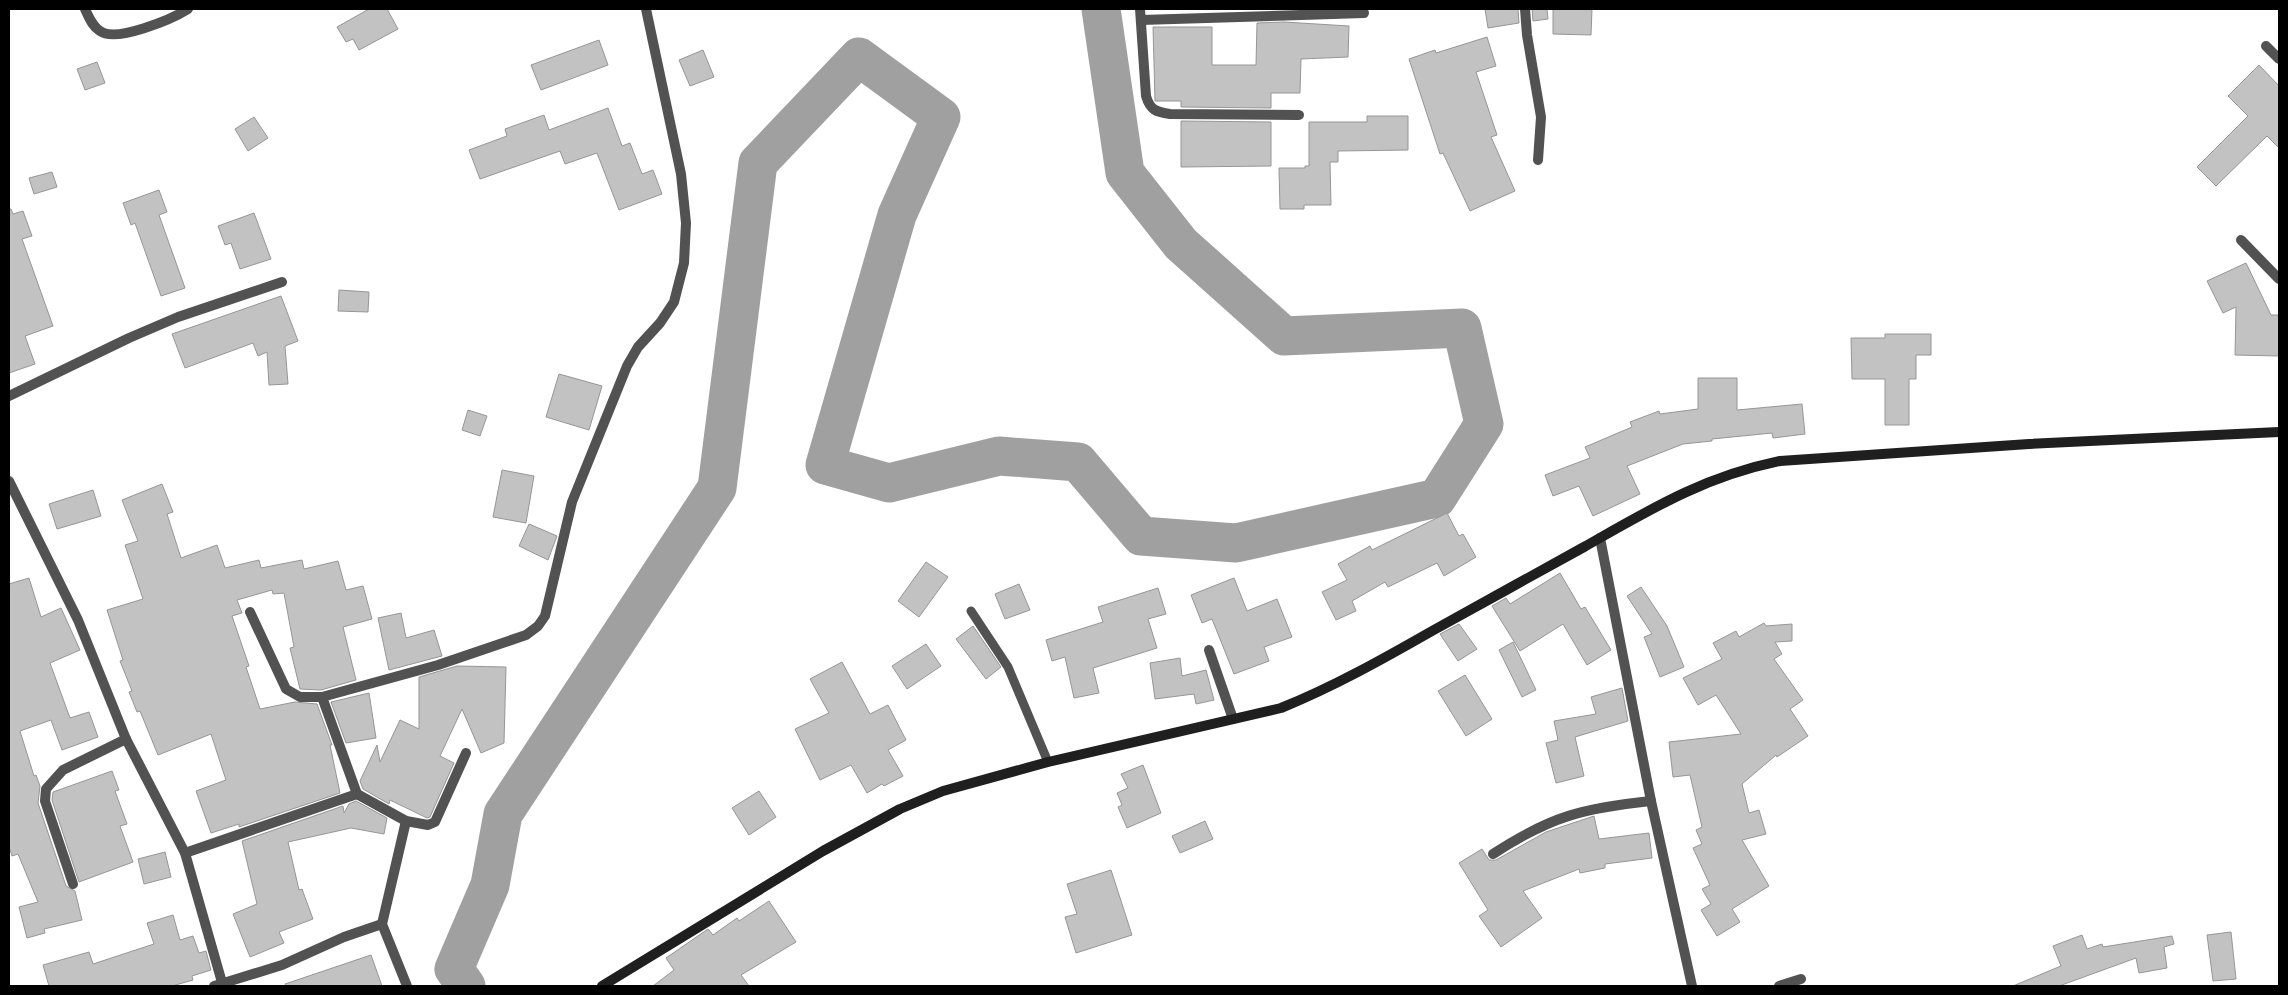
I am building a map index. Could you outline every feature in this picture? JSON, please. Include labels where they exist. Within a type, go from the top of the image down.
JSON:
[{"type":"street","points":[[85,9],[93,25],[101,32],[110,35],[131,32],[188,9]]},
{"type":"street","points":[[250,612],[286,688],[300,697],[322,697],[438,665],[526,635],[538,626],[545,616],[572,502],[627,366],[638,347],[660,323],[674,302],[684,263],[686,223],[681,174],[646,9]]},
{"type":"street","points":[[1140,9],[1146,96],[1149,106],[1156,112],[1170,114],[1299,115]]},
{"type":"street","points":[[1525,9],[1527,35],[1541,117],[1538,160]]},
{"type":"street","points":[[1141,20],[1364,13]]},
{"type":"street","points":[[2266,46],[2279,59]]},
{"type":"street","points":[[2241,240],[2279,279]]},
{"type":"street","points":[[9,396],[170,320],[282,282]]},
{"type":"street","points":[[602,986],[878,819],[943,791],[1048,762],[1281,708],[1314,695],[1391,655],[1664,502],[1711,480],[1742,469],[1780,461],[2029,444],[2279,432]]},
{"type":"street","points":[[9,480],[78,620],[126,739],[185,853],[220,985],[282,965],[344,937],[382,924]]},
{"type":"street","points":[[1600,538],[1651,801],[1692,986]]},
{"type":"street","points":[[1209,650],[1233,719]]},
{"type":"street","points":[[322,697],[357,794],[406,821],[420,825],[428,825],[435,822],[466,753]]},
{"type":"street","points":[[73,884],[45,802],[46,789],[63,770],[126,739]]},
{"type":"street","points":[[185,853],[357,794]]},
{"type":"street","points":[[1493,854],[1517,838],[1568,814],[1602,806],[1651,801]]},
{"type":"street","points":[[406,821],[382,924],[407,986]]},
{"type":"street","points":[[1779,986],[1801,979]]},
{"type":"lane","points":[[971,611],[1008,667],[1048,762]]},
{"type":"building","points":[[369,9],[387,9],[398,29],[359,50],[353,39],[346,42],[337,27]]},
{"type":"building","points":[[1485,9],[1518,9],[1519,23],[1488,28]]},
{"type":"building","points":[[1532,9],[1547,9],[1548,19],[1533,21]]},
{"type":"building","points":[[1553,9],[1592,9],[1591,35],[1553,34]]},
{"type":"building","points":[[1284,22],[1349,26],[1348,57],[1301,59],[1300,93],[1271,93],[1271,108],[1181,107],[1181,101],[1155,101],[1153,27],[1212,27],[1212,65],[1256,65],[1257,23]]},
{"type":"building","points":[[1487,37],[1496,66],[1476,72],[1497,135],[1491,137],[1515,191],[1470,211],[1443,153],[1440,154],[1409,59],[1435,50],[1436,53]]},
{"type":"building","points":[[599,40],[608,65],[541,90],[531,65]]},
{"type":"building","points":[[703,50],[714,77],[690,86],[679,60]]},
{"type":"building","points":[[97,62],[105,83],[85,90],[77,69]]},
{"type":"building","points":[[2259,65],[2279,86],[2279,148],[2267,136],[2216,186],[2197,167],[2248,116],[2228,96]]},
{"type":"building","points":[[608,108],[622,146],[630,143],[642,174],[653,170],[662,194],[619,210],[597,153],[565,164],[560,151],[480,179],[469,150],[507,136],[505,129],[544,115],[549,130]]},
{"type":"building","points":[[1367,116],[1408,116],[1408,150],[1338,151],[1338,162],[1330,162],[1331,205],[1304,205],[1304,209],[1280,209],[1279,168],[1305,168],[1305,166],[1309,166],[1309,122],[1367,122]]},
{"type":"building","points":[[254,117],[268,138],[248,151],[235,129]]},
{"type":"building","points":[[1181,121],[1271,122],[1271,166],[1181,167]]},
{"type":"building","points":[[52,172],[57,187],[34,194],[29,178]]},
{"type":"building","points":[[159,190],[167,212],[159,215],[185,288],[161,296],[135,223],[131,225],[123,203]]},
{"type":"building","points":[[9,209],[11,209],[13,214],[23,211],[32,236],[22,239],[53,326],[25,336],[35,364],[9,373]]},
{"type":"building","points":[[254,213],[271,259],[240,269],[231,243],[225,245],[218,226]]},
{"type":"building","points":[[2246,263],[2271,315],[2279,315],[2279,356],[2235,355],[2236,307],[2223,313],[2207,281]]},
{"type":"building","points":[[339,290],[369,292],[368,312],[338,311]]},
{"type":"building","points":[[281,296],[298,341],[285,346],[288,384],[269,385],[267,352],[258,356],[253,343],[185,368],[172,334]]},
{"type":"building","points":[[1885,334],[1931,334],[1931,355],[1916,355],[1916,379],[1909,379],[1909,425],[1885,425],[1885,379],[1852,379],[1851,338],[1885,338]]},
{"type":"building","points":[[559,374],[602,386],[589,430],[546,417]]},
{"type":"building","points":[[1698,378],[1737,378],[1737,410],[1802,404],[1805,434],[1773,438],[1772,433],[1683,444],[1627,466],[1640,494],[1593,516],[1579,486],[1553,496],[1545,475],[1590,458],[1585,447],[1632,427],[1630,422],[1659,411],[1660,414],[1698,409]]},
{"type":"building","points":[[468,410],[487,416],[480,436],[462,430]]},
{"type":"building","points":[[502,470],[534,476],[526,523],[493,517]]},
{"type":"building","points":[[162,484],[173,512],[167,514],[181,558],[217,545],[225,568],[259,560],[261,568],[302,560],[304,569],[338,561],[346,590],[363,586],[372,619],[343,627],[356,680],[321,690],[300,689],[290,648],[294,647],[284,593],[273,594],[272,590],[237,600],[242,613],[232,616],[249,666],[246,667],[260,709],[295,702],[317,704],[332,745],[330,745],[340,793],[239,827],[239,824],[211,833],[196,791],[226,780],[211,734],[158,755],[140,711],[137,712],[129,692],[132,691],[120,661],[123,660],[107,610],[143,599],[125,545],[138,541],[122,500]]},
{"type":"building","points":[[93,490],[101,516],[57,529],[49,504]]},
{"type":"building","points":[[1447,513],[1459,536],[1463,534],[1476,557],[1444,576],[1437,563],[1388,587],[1385,582],[1352,601],[1356,611],[1336,620],[1322,592],[1347,580],[1338,564],[1370,546],[1372,550]]},
{"type":"building","points":[[529,524],[557,536],[548,560],[519,546]]},
{"type":"building","points":[[926,562],[948,577],[919,617],[898,601]]},
{"type":"building","points":[[1560,573],[1581,609],[1585,607],[1611,650],[1587,665],[1563,624],[1520,651],[1492,606],[1506,598],[1510,604]]},
{"type":"building","points":[[29,578],[41,617],[61,608],[80,650],[50,663],[70,718],[89,712],[98,737],[62,750],[51,720],[20,731],[34,776],[36,775],[40,786],[38,803],[66,886],[75,891],[82,920],[44,929],[45,933],[27,938],[19,907],[38,902],[18,854],[12,856],[9,847],[9,584]]},
{"type":"building","points":[[1234,578],[1247,611],[1277,599],[1292,637],[1264,647],[1269,661],[1234,674],[1212,619],[1202,623],[1191,595]]},
{"type":"building","points":[[1019,584],[1030,610],[1005,619],[995,594]]},
{"type":"building","points":[[1641,587],[1667,626],[1684,667],[1660,677],[1644,637],[1652,634],[1627,596]]},
{"type":"building","points":[[1158,588],[1166,614],[1148,619],[1157,648],[1093,668],[1099,693],[1074,698],[1065,657],[1052,661],[1046,640],[1103,622],[1098,607]]},
{"type":"building","points":[[401,613],[406,638],[434,630],[442,656],[389,670],[378,618]]},
{"type":"building","points":[[1764,623],[1766,626],[1792,624],[1792,641],[1775,642],[1782,654],[1774,659],[1803,700],[1790,709],[1808,736],[1777,757],[1776,755],[1742,784],[1749,813],[1759,810],[1766,834],[1742,840],[1769,886],[1732,909],[1740,922],[1717,936],[1701,910],[1711,904],[1702,889],[1710,885],[1693,848],[1702,844],[1696,830],[1702,827],[1690,775],[1673,777],[1669,742],[1741,734],[1716,695],[1698,705],[1683,678],[1722,659],[1713,643],[1736,631],[1739,637]]},
{"type":"building","points":[[1459,624],[1477,649],[1458,661],[1440,634]]},
{"type":"building","points":[[973,626],[1001,667],[986,679],[956,639]]},
{"type":"building","points":[[1513,642],[1536,690],[1522,697],[1499,650]]},
{"type":"building","points":[[926,644],[941,666],[907,689],[892,666]]},
{"type":"building","points":[[1180,658],[1182,676],[1206,670],[1214,700],[1196,704],[1194,694],[1155,699],[1150,663]]},
{"type":"building","points":[[842,662],[870,714],[888,705],[906,740],[888,750],[903,776],[884,786],[882,784],[867,793],[851,765],[820,780],[795,729],[829,713],[810,679]]},
{"type":"building","points":[[457,666],[506,667],[504,743],[481,753],[462,709],[440,756],[454,763],[430,817],[427,818],[390,800],[389,804],[363,789],[360,781],[377,745],[380,762],[400,720],[419,729],[419,677]]},
{"type":"building","points":[[1465,675],[1492,719],[1466,736],[1438,691]]},
{"type":"building","points":[[1622,688],[1628,721],[1575,737],[1584,776],[1556,783],[1546,743],[1558,740],[1554,721],[1596,714],[1591,697]]},
{"type":"building","points":[[369,693],[376,738],[346,743],[331,702]]},
{"type":"building","points":[[1143,765],[1161,813],[1127,828],[1118,807],[1122,805],[1117,793],[1128,788],[1121,774]]},
{"type":"building","points":[[112,771],[119,790],[115,791],[127,824],[120,826],[133,862],[79,882],[52,800],[53,792]]},
{"type":"building","points":[[759,791],[776,817],[749,835],[732,808]]},
{"type":"building","points":[[356,801],[387,818],[384,834],[351,828],[288,842],[299,890],[302,889],[313,919],[279,932],[284,943],[250,957],[233,914],[257,904],[242,841],[343,806],[344,813],[349,804]]},
{"type":"building","points":[[1594,816],[1599,839],[1649,833],[1652,858],[1605,864],[1605,868],[1580,873],[1579,869],[1523,891],[1542,918],[1501,947],[1479,916],[1488,910],[1459,863],[1482,849],[1489,860],[1496,860],[1546,832]]},
{"type":"building","points":[[1205,821],[1213,839],[1180,853],[1172,836]]},
{"type":"building","points":[[165,852],[171,877],[144,884],[138,859]]},
{"type":"building","points":[[1111,870],[1132,935],[1076,953],[1065,917],[1077,914],[1067,884]]},
{"type":"building","points":[[769,901],[796,942],[741,975],[749,986],[653,986],[674,970],[666,958],[708,929],[713,935],[737,918],[739,921]]},
{"type":"building","points":[[173,915],[180,940],[193,936],[199,953],[206,951],[211,970],[192,976],[193,980],[172,986],[49,986],[43,965],[89,952],[93,964],[154,944],[147,923]]},
{"type":"building","points":[[2231,932],[2236,979],[2213,981],[2207,935]]},
{"type":"building","points":[[2082,935],[2087,949],[2102,944],[2103,947],[2172,936],[2174,944],[2164,947],[2167,968],[2139,973],[2136,958],[2059,986],[2013,986],[2061,966],[2053,946]]},
{"type":"building","points":[[371,955],[382,986],[286,986],[285,984]]},
{"type":"waterway","points":[[466,986],[454,969],[490,885],[503,814],[717,488],[758,163],[859,57],[941,117],[897,215],[825,465],[889,483],[999,456],[1078,462],[1141,536],[1236,543],[1437,498],[1484,424],[1462,328],[1284,336],[1181,244],[1125,173],[1101,9]]}]
